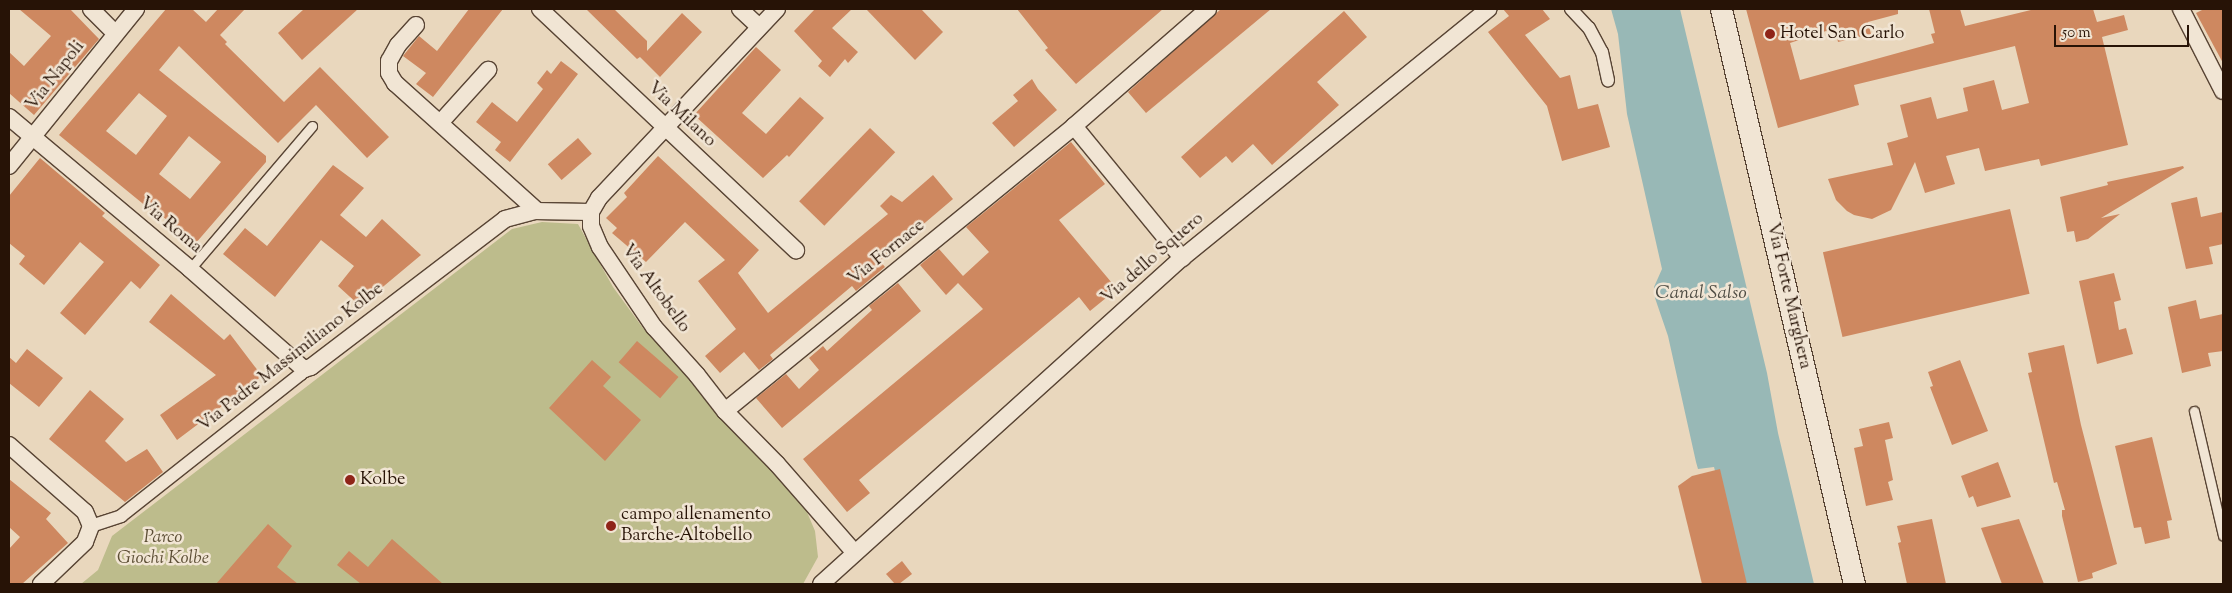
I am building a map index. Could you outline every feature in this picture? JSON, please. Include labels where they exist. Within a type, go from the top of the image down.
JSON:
[{"type":"street","points":[[91,9],[116,33]]},
{"type":"street","name":"Via Napoli","points":[[9,166],[136,9]]},
{"type":"street","name":"Via Milano","points":[[540,9],[796,250]]},
{"type":"street","points":[[740,9],[759,28]]},
{"type":"street","points":[[592,212],[599,198],[777,9]]},
{"type":"street","name":"Via Fornace","points":[[725,411],[1074,126],[1208,9]]},
{"type":"street","name":"Via dello Squero","points":[[855,553],[1182,258],[1488,9]]},
{"type":"street","points":[[1571,9],[1589,28],[1602,52],[1608,80]]},
{"type":"street","name":"Via Forte Marghera","points":[[1721,9],[1854,584]]},
{"type":"street","points":[[2181,9],[2223,91]]},
{"type":"street","points":[[416,25],[398,45],[389,62],[389,74],[395,83],[537,211]]},
{"type":"street","points":[[440,123],[488,70]]},
{"type":"street","name":"Via Roma","points":[[9,117],[190,269],[304,368]]},
{"type":"street","points":[[1074,126],[1182,258]]},
{"type":"street","name":"Via Padre Massimiliano Kolbe","points":[[91,526],[121,516],[301,374],[304,368],[311,367],[505,220],[537,211],[592,212]]},
{"type":"street","name":"Via Altobello","points":[[592,212],[591,226],[600,247],[654,327],[725,411],[776,464],[855,553]]},
{"type":"street","points":[[9,445],[85,512],[91,526],[85,542],[41,584]]},
{"type":"street","points":[[821,584],[855,553]]},
{"type":"lane","points":[[190,269],[312,126]]},
{"type":"lane","points":[[2194,411],[2223,536]]},
{"type":"green space","name":"Parco Giochi Kolbe","points":[[542,222],[578,224],[613,287],[643,328],[804,505],[815,531],[818,557],[803,584],[81,584],[98,570],[112,536],[512,229]]},
{"type":"water","name":"Canal Salso","points":[[1611,9],[1680,9],[1767,373],[1778,433],[1814,584],[1744,584],[1714,467],[1698,469],[1668,336],[1655,298],[1654,287],[1662,269],[1627,114],[1618,34]]},
{"type":"building","points":[[19,9],[70,9],[99,39],[34,115],[9,93],[9,52],[24,66],[51,36]]},
{"type":"building","points":[[166,9],[192,9],[206,22],[218,9],[245,9],[220,35],[227,42],[225,44],[284,102],[320,67],[389,137],[367,158],[316,105],[278,143],[179,46],[159,70],[266,156],[266,162],[195,244],[155,210],[153,212],[59,135]],"holes":[[[139,93],[167,116],[136,155],[106,131]],[[189,136],[221,162],[190,199],[159,174]]]},
{"type":"building","points":[[304,9],[358,9],[302,60],[278,33]]},
{"type":"building","points":[[469,9],[503,9],[433,97],[416,84],[426,73],[403,56],[419,36],[437,51]]},
{"type":"building","points":[[586,9],[614,9],[647,41],[647,51],[682,13],[702,32],[660,77],[640,57],[637,59]]},
{"type":"building","points":[[815,9],[852,9],[832,28],[858,52],[848,63],[845,59],[830,77],[818,66],[822,61],[794,31]]},
{"type":"building","points":[[866,9],[921,9],[943,32],[915,60]]},
{"type":"building","points":[[1017,9],[1163,9],[1076,84],[1045,50],[1048,48]]},
{"type":"building","points":[[1221,9],[1271,9],[1146,113],[1128,92]]},
{"type":"building","points":[[1503,9],[1542,9],[1550,19],[1525,35],[1560,78],[1570,75],[1578,109],[1598,104],[1610,147],[1562,161],[1547,106],[1488,32],[1509,16]]},
{"type":"building","points":[[1746,9],[1898,9],[1898,14],[1868,22],[1871,34],[1838,42],[1835,28],[1790,43],[1800,80],[1934,43],[1931,34],[1935,33],[1929,9],[1960,9],[1965,26],[2035,9],[2093,9],[2097,22],[2124,15],[2128,30],[2102,37],[2128,145],[2041,166],[2039,159],[1985,171],[1979,148],[1946,156],[1955,184],[1925,193],[1915,162],[1891,210],[1872,219],[1854,215],[1836,200],[1828,179],[1893,165],[1887,143],[1908,137],[1900,105],[1931,97],[1937,119],[1968,111],[1963,88],[1994,80],[2002,110],[2029,103],[2015,46],[1854,85],[1859,105],[1778,128]]},
{"type":"building","points":[[2204,9],[2223,9],[2223,63],[2196,13]]},
{"type":"building","points":[[1344,11],[1367,37],[1317,82],[1339,105],[1272,165],[1253,144],[1232,163],[1226,156],[1200,178],[1181,157]]},
{"type":"building","points":[[756,47],[781,70],[742,113],[766,134],[800,97],[824,118],[789,157],[787,155],[763,178],[694,115]]},
{"type":"building","points":[[561,61],[578,74],[510,162],[495,150],[501,142],[476,122],[492,102],[517,122],[543,89],[537,83],[547,70],[551,74]]},
{"type":"building","points":[[1032,79],[1038,89],[1057,110],[1014,147],[992,123],[1018,101],[1013,95]]},
{"type":"building","points":[[870,128],[895,152],[824,226],[799,201]]},
{"type":"building","points":[[578,138],[592,154],[562,180],[548,164]]},
{"type":"building","points":[[1071,142],[1105,184],[1059,220],[1117,289],[1090,311],[1079,297],[859,480],[870,493],[847,512],[803,459],[983,309],[958,283],[946,295],[920,265],[939,249],[963,276],[989,252],[966,227]]},
{"type":"building","points":[[658,156],[759,250],[738,273],[768,313],[888,214],[880,206],[891,195],[902,202],[933,175],[953,199],[880,261],[885,267],[856,291],[852,286],[770,355],[773,359],[759,370],[744,352],[720,373],[705,356],[736,329],[698,281],[725,260],[685,222],[646,262],[612,233],[617,228],[606,218],[627,197],[624,193]]},
{"type":"building","points":[[40,158],[105,213],[102,216],[160,265],[140,289],[131,281],[85,335],[60,313],[104,262],[80,242],[44,285],[19,264],[25,256],[9,243],[9,196]]},
{"type":"building","points":[[333,165],[364,188],[340,215],[366,237],[382,219],[421,255],[360,306],[338,286],[354,266],[321,240],[275,297],[223,254],[245,228],[267,246]]},
{"type":"building","points":[[2183,166],[2184,168],[2101,218],[2120,214],[2088,239],[2076,242],[2074,231],[2067,232],[2060,197],[2108,185],[2107,182]]},
{"type":"building","points":[[2197,197],[2201,217],[2223,212],[2223,244],[2209,247],[2213,264],[2186,269],[2171,203]]},
{"type":"building","points":[[2010,209],[2030,294],[1842,337],[1823,252]]},
{"type":"building","points":[[2114,273],[2121,300],[2114,302],[2119,330],[2126,328],[2133,354],[2097,364],[2079,281]]},
{"type":"building","points":[[898,283],[921,311],[782,428],[756,398],[786,374],[799,389],[819,370],[809,358],[823,346],[827,351],[872,310],[869,306]]},
{"type":"building","points":[[171,294],[224,340],[230,334],[262,376],[177,440],[160,415],[216,375],[149,322]]},
{"type":"building","points":[[2196,300],[2200,319],[2223,314],[2223,351],[2208,353],[2211,366],[2182,373],[2168,307]]},
{"type":"building","points":[[637,341],[679,377],[660,398],[619,362]]},
{"type":"building","points":[[2064,345],[2081,425],[2117,564],[2092,573],[2093,578],[2078,582],[2062,516],[2062,510],[2065,510],[2057,482],[2054,483],[2028,373],[2032,372],[2028,353]]},
{"type":"building","points":[[27,349],[63,378],[39,407],[9,383],[9,357],[16,363]]},
{"type":"building","points":[[592,360],[611,377],[603,386],[641,420],[605,461],[549,408]]},
{"type":"building","points":[[1960,360],[1988,431],[1952,445],[1930,387],[1933,386],[1928,372]]},
{"type":"building","points":[[90,390],[124,419],[105,441],[126,462],[147,449],[163,472],[125,502],[49,439]]},
{"type":"building","points":[[1889,422],[1893,438],[1885,440],[1893,480],[1888,482],[1893,500],[1866,506],[1854,448],[1863,446],[1859,429]]},
{"type":"building","points":[[2152,437],[2172,520],[2167,521],[2170,538],[2145,544],[2141,527],[2134,528],[2115,446]]},
{"type":"building","points":[[1998,462],[2011,497],[1977,507],[1973,496],[1969,498],[1961,476]]},
{"type":"building","points":[[1720,469],[1747,584],[1702,584],[1678,486],[1692,476]]},
{"type":"building","points":[[9,479],[51,513],[46,519],[68,543],[22,584],[9,584],[9,549],[20,537],[9,527]]},
{"type":"building","points":[[1932,519],[1946,584],[1907,584],[1898,543],[1901,542],[1897,526]]},
{"type":"building","points":[[2019,519],[2044,584],[2002,584],[1981,528]]},
{"type":"building","points":[[268,524],[292,546],[277,567],[298,584],[216,584]]},
{"type":"building","points":[[392,539],[443,584],[361,584],[337,565],[349,551],[368,567]]},
{"type":"building","points":[[902,561],[912,574],[899,584],[895,584],[886,574]]},
{"type":"place","name":"Hotel San Carlo","points":[[1770,34]]},
{"type":"place","name":"Kolbe","points":[[350,480]]},
{"type":"place","name":"campo allenamento Barche-Altobello","points":[[611,526]]}]
